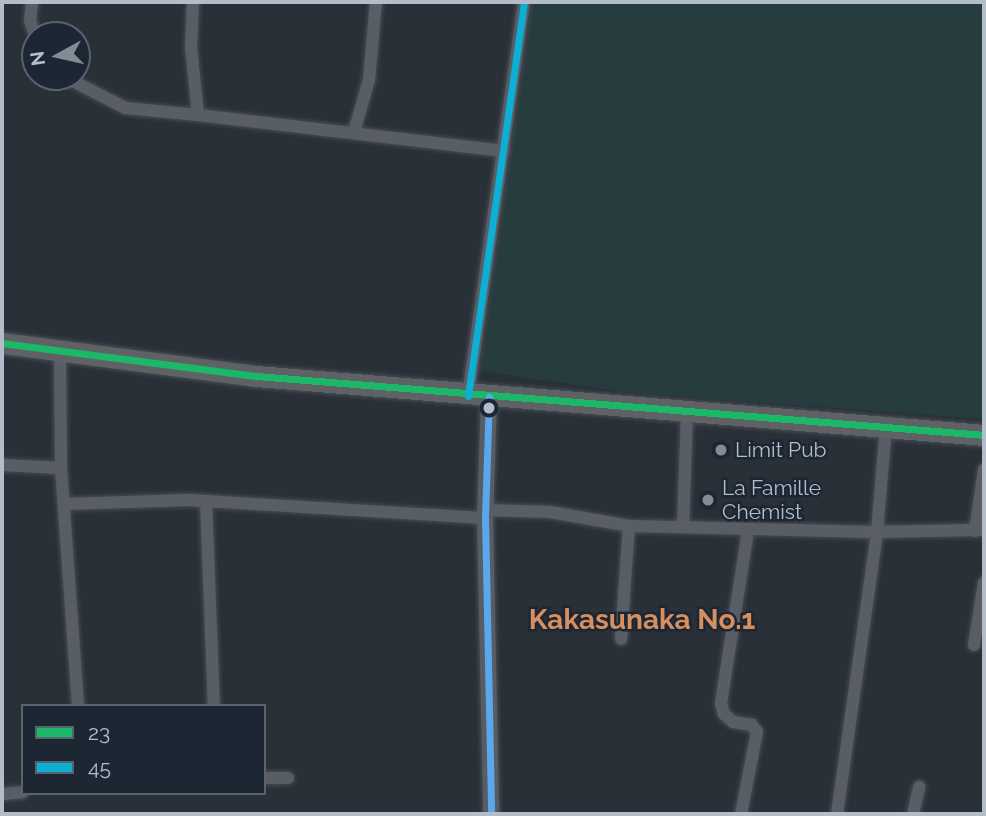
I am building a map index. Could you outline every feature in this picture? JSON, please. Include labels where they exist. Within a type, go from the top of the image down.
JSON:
[{"type":"highway","points":[[2,343],[60,353],[478,397],[984,435]]},
{"type":"street","points":[[30,21],[32,2]]},
{"type":"street","points":[[193,2],[191,47],[198,115]]},
{"type":"street","points":[[354,132],[369,80],[376,2]]},
{"type":"street","points":[[491,814],[485,514],[478,397],[504,151],[524,2]]},
{"type":"street","points":[[91,90],[125,108],[504,151]]},
{"type":"street","points":[[60,353],[61,468],[78,704]]},
{"type":"street","points":[[683,527],[687,413]]},
{"type":"street","points":[[838,814],[877,532],[886,426]]},
{"type":"street","points":[[2,465],[61,468]]},
{"type":"street","points":[[65,504],[206,501],[485,514],[550,512],[629,526],[877,532],[980,531],[984,471]]},
{"type":"street","points":[[206,501],[214,704]]},
{"type":"street","points":[[621,639],[629,526]]},
{"type":"street","points":[[741,814],[757,732],[752,725],[733,722],[723,714],[721,703],[748,530]]},
{"type":"street","points":[[974,645],[984,583]]},
{"type":"street","points":[[266,778],[288,778]]},
{"type":"street","points":[[913,814],[919,787]]},
{"type":"street","points":[[2,794],[21,792]]},
{"type":"green space","points":[[532,2],[984,2],[984,419],[632,393],[480,371]]},
{"type":"transit line","name":"45","points":[[468,396],[524,2]]},
{"type":"transit line","name":"23","points":[[2,343],[256,376],[984,435]]},
{"type":"transit line","points":[[489,397],[485,518],[491,814]]},
{"type":"place","name":"Limit Pub","points":[[721,450]]},
{"type":"place","name":"La Famille Chemist","points":[[708,500]]},
{"type":"district","name":"Kakasunaka No.1","points":[[642,620]]}]
